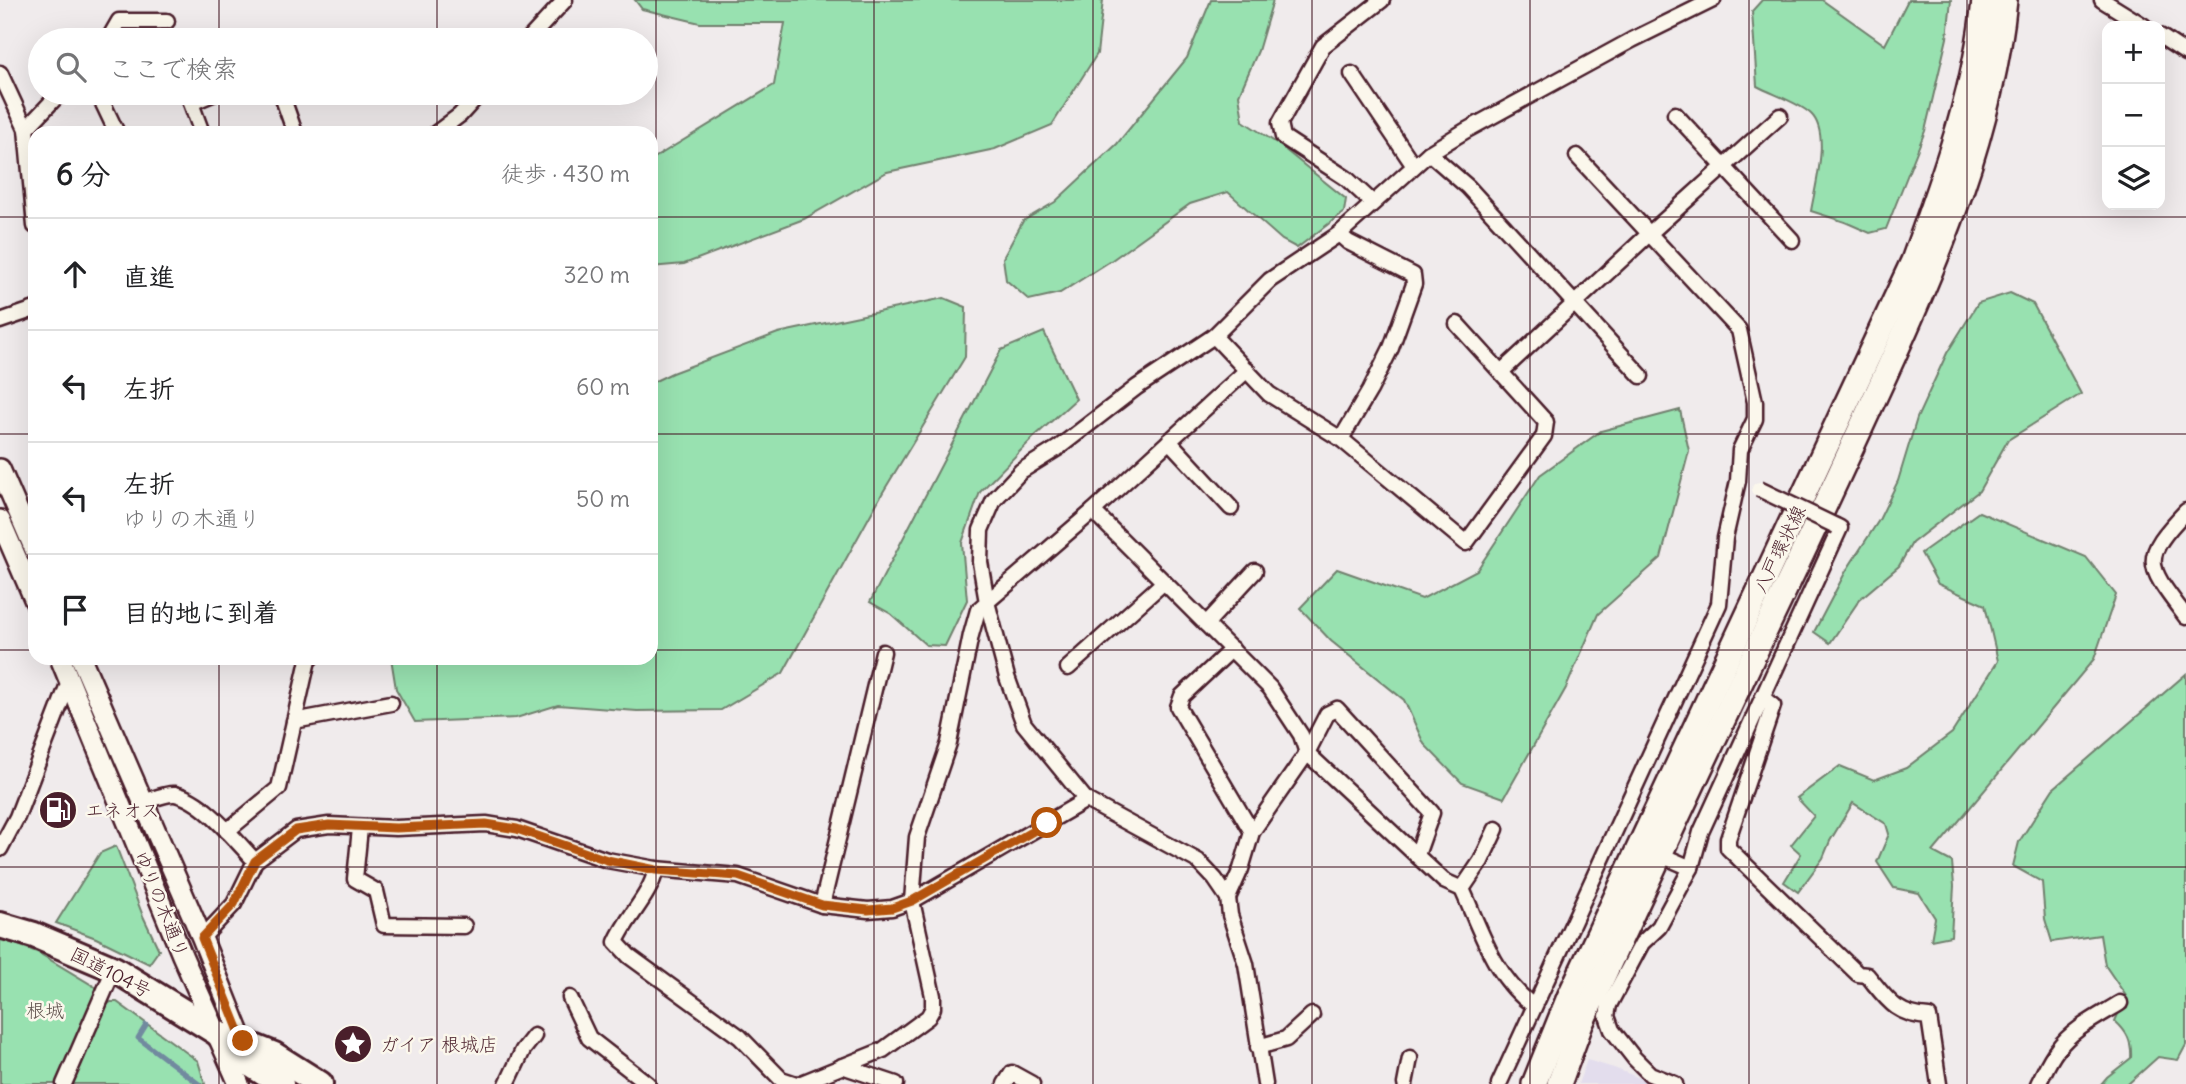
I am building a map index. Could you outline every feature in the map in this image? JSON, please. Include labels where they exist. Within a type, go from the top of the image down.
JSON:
[{"type":"highway","name":"国道104号","points":[[0,925],[34,935],[114,970],[216,1032],[274,1055],[320,1084]]},
{"type":"highway","name":"国道104号","points":[[216,1032],[251,1078],[281,1084]]},
{"type":"main road","name":"八戸環状線","points":[[1559,1084],[1650,850],[1913,261],[1944,174],[1970,83],[1984,0]]},
{"type":"main road","name":"八戸環状線","points":[[1534,1084],[1569,997],[1650,850],[1830,495],[1935,263],[1964,186],[1990,90],[2005,0]]},
{"type":"street","points":[[1373,203],[1346,178],[1283,137],[1280,123],[1322,47],[1382,0]]},
{"type":"street","points":[[1265,1084],[1246,964],[1230,915],[1228,898],[1198,861],[1086,800],[1024,724],[1007,677],[987,602],[980,562],[981,530],[994,500],[1021,471],[1058,447],[1137,387],[1214,337],[1270,280],[1339,234],[1429,153],[1632,40],[1711,0]]},
{"type":"street","points":[[2102,0],[2136,21]]},
{"type":"street","points":[[537,28],[557,3]]},
{"type":"street","points":[[115,28],[119,21],[167,21]]},
{"type":"street","points":[[2165,39],[2186,53]]},
{"type":"street","points":[[0,73],[26,129],[28,151]]},
{"type":"street","points":[[1352,74],[1414,166]]},
{"type":"street","points":[[29,126],[49,105]]},
{"type":"street","points":[[104,105],[114,126]]},
{"type":"street","points":[[192,105],[199,126]]},
{"type":"street","points":[[285,105],[293,126]]},
{"type":"street","points":[[445,126],[469,105]]},
{"type":"street","points":[[1675,114],[1792,240]]},
{"type":"street","points":[[1501,372],[1780,116]]},
{"type":"street","points":[[1429,153],[1468,187],[1641,376]]},
{"type":"street","points":[[1499,1084],[1719,604],[1726,538],[1738,481],[1740,450],[1755,419],[1755,402],[1739,330],[1577,156]]},
{"type":"street","points":[[1339,234],[1348,242],[1413,275],[1414,284],[1391,348],[1341,439]]},
{"type":"street","points":[[0,321],[28,311]]},
{"type":"street","points":[[1214,337],[1269,394],[1341,439],[1466,543],[1544,436],[1546,422],[1457,324]]},
{"type":"street","points":[[656,870],[653,885],[624,924],[616,942],[629,956],[740,1037],[779,1081],[798,1084],[883,1050],[928,1017],[933,1008],[933,996],[912,901],[917,836],[949,743],[978,610],[1247,370]]},
{"type":"street","points":[[1170,441],[1231,508]]},
{"type":"street","points":[[0,469],[28,535]]},
{"type":"street","points":[[1675,1084],[1650,1074],[1633,1058],[1612,1030],[1607,1016],[1609,1005],[1642,943],[1659,927],[1691,868],[1701,832],[1840,528],[1738,481]]},
{"type":"street","points":[[1093,510],[1270,688],[1301,735],[1307,753],[1444,881],[1462,889],[1493,958],[1517,994],[1534,1006]]},
{"type":"street","points":[[2186,511],[2162,536],[2153,556],[2153,565],[2186,617]]},
{"type":"street","points":[[0,520],[28,585]]},
{"type":"street","points":[[1206,624],[1255,571]]},
{"type":"street","points":[[1068,668],[1164,582]]},
{"type":"street","points":[[1232,649],[1182,696],[1178,707],[1252,832]]},
{"type":"street","points":[[822,905],[883,652]]},
{"type":"street","name":"ゆりの木通り","points":[[63,665],[182,956],[216,1032]]},
{"type":"street","points":[[0,849],[17,817],[70,681],[73,665]]},
{"type":"street","name":"ゆりの木通り","points":[[84,665],[202,938],[243,1041],[251,1078]]},
{"type":"street","points":[[227,831],[279,788],[307,665]]},
{"type":"street","points":[[1763,698],[1773,706],[1728,839],[1728,848],[1858,975],[1867,975],[1897,1009],[1913,1016],[1929,1017],[1939,1084]]},
{"type":"street","points":[[294,722],[391,703]]},
{"type":"street","points":[[1228,898],[1241,869],[1252,832],[1307,753],[1327,714],[1337,709],[1432,813],[1417,855]]},
{"type":"street","points":[[143,802],[172,793],[192,800],[255,861]]},
{"type":"street","points":[[202,938],[234,904],[255,861],[296,830],[329,825],[360,828],[486,824],[517,829],[607,860],[656,870],[738,876],[822,905],[868,910],[892,908],[912,901],[1086,800]]},
{"type":"street","points":[[360,828],[355,879],[376,891],[384,925],[464,926]]},
{"type":"street","points":[[1462,889],[1496,829]]},
{"type":"street","points":[[1650,850],[1691,868]]},
{"type":"street","points":[[64,1084],[114,970]]},
{"type":"street","points":[[570,998],[589,1038],[648,1084]]},
{"type":"street","points":[[2038,1084],[2057,1049],[2093,1019],[2120,1003]]},
{"type":"street","points":[[1258,1048],[1286,1039],[1312,1015]]},
{"type":"street","points":[[507,1084],[523,1050],[534,1036]]},
{"type":"street","points":[[1405,1084],[1410,1058]]},
{"type":"street","points":[[842,1066],[852,1072],[896,1084]]},
{"type":"street","points":[[1005,1084],[1012,1073],[1031,1084]]},
{"type":"shaded area","points":[[1587,1060],[1614,1068],[1655,1084],[1578,1084]]},
{"type":"green space","points":[[635,0],[1103,0],[1097,54],[1052,125],[995,149],[887,172],[804,219],[684,264],[658,266],[658,156],[774,85],[785,23],[700,23],[642,9]]},
{"type":"green space","points":[[1211,0],[1273,0],[1258,51],[1239,95],[1243,121],[1278,144],[1346,199],[1344,212],[1297,248],[1282,240],[1228,192],[1190,204],[1112,260],[1060,293],[1029,300],[1006,280],[1003,258],[1023,221],[1055,202],[1117,144],[1187,58]]},
{"type":"green space","points":[[1762,0],[1822,0],[1885,45],[1908,0],[1951,0],[1947,38],[1925,131],[1886,229],[1870,233],[1811,211],[1820,160],[1820,134],[1817,123],[1806,110],[1757,86],[1752,11]]},
{"type":"green space","points":[[2010,293],[2033,304],[2081,394],[2008,440],[1979,491],[1912,543],[1899,566],[1860,599],[1830,643],[1814,632],[1846,571],[1879,520],[1898,481],[1917,418],[1947,353],[1978,303]]},
{"type":"green space","points":[[944,298],[966,307],[965,357],[883,492],[783,673],[721,710],[637,711],[558,705],[516,718],[415,722],[396,689],[392,665],[658,665],[658,380],[778,333]]},
{"type":"green space","points":[[1044,332],[1076,399],[980,492],[962,543],[967,600],[945,646],[926,645],[891,614],[870,602],[1001,350]]},
{"type":"green space","points":[[1680,410],[1689,451],[1661,558],[1598,614],[1566,688],[1504,798],[1462,783],[1424,744],[1404,700],[1331,641],[1300,608],[1337,569],[1422,599],[1477,570],[1540,475],[1601,431]]},
{"type":"green space","points":[[1979,512],[2086,557],[2116,595],[2094,659],[1933,852],[1952,862],[1954,886],[1951,936],[1931,940],[1935,918],[1919,893],[1894,888],[1877,862],[1889,834],[1886,824],[1853,803],[1823,858],[1798,892],[1784,882],[1801,854],[1791,845],[1814,816],[1797,798],[1840,766],[1874,780],[1906,768],[1952,733],[1998,661],[1985,605],[1938,584],[1921,553]]},
{"type":"green space","points":[[2186,674],[2186,1045],[2178,1060],[2158,1057],[2128,1084],[2101,1084],[2131,1058],[2128,1037],[2115,1021],[2126,996],[2105,965],[2100,935],[2052,942],[2045,919],[2042,882],[2013,866],[2019,842],[2053,789]]},
{"type":"green space","points":[[116,846],[159,950],[149,964],[96,938],[56,923],[100,853]]},
{"type":"green space","name":"根城","points":[[0,938],[37,952],[100,990],[61,1084],[0,1084]]},
{"type":"green space","points":[[117,1002],[198,1061],[205,1084],[70,1084],[105,1006]]},
{"type":"waterway","points":[[146,1025],[138,1038],[199,1084]]},
{"type":"place","name":"エネオス","points":[[58,810]]},
{"type":"place","name":"ガイア 根城店","points":[[353,1044]]},
{"type":"route","points":[[243,1041],[202,938],[234,904],[255,861],[296,830],[329,825],[396,828],[486,824],[517,829],[607,860],[656,870],[738,876],[822,905],[868,910],[892,908],[912,901],[1047,823]]}]
